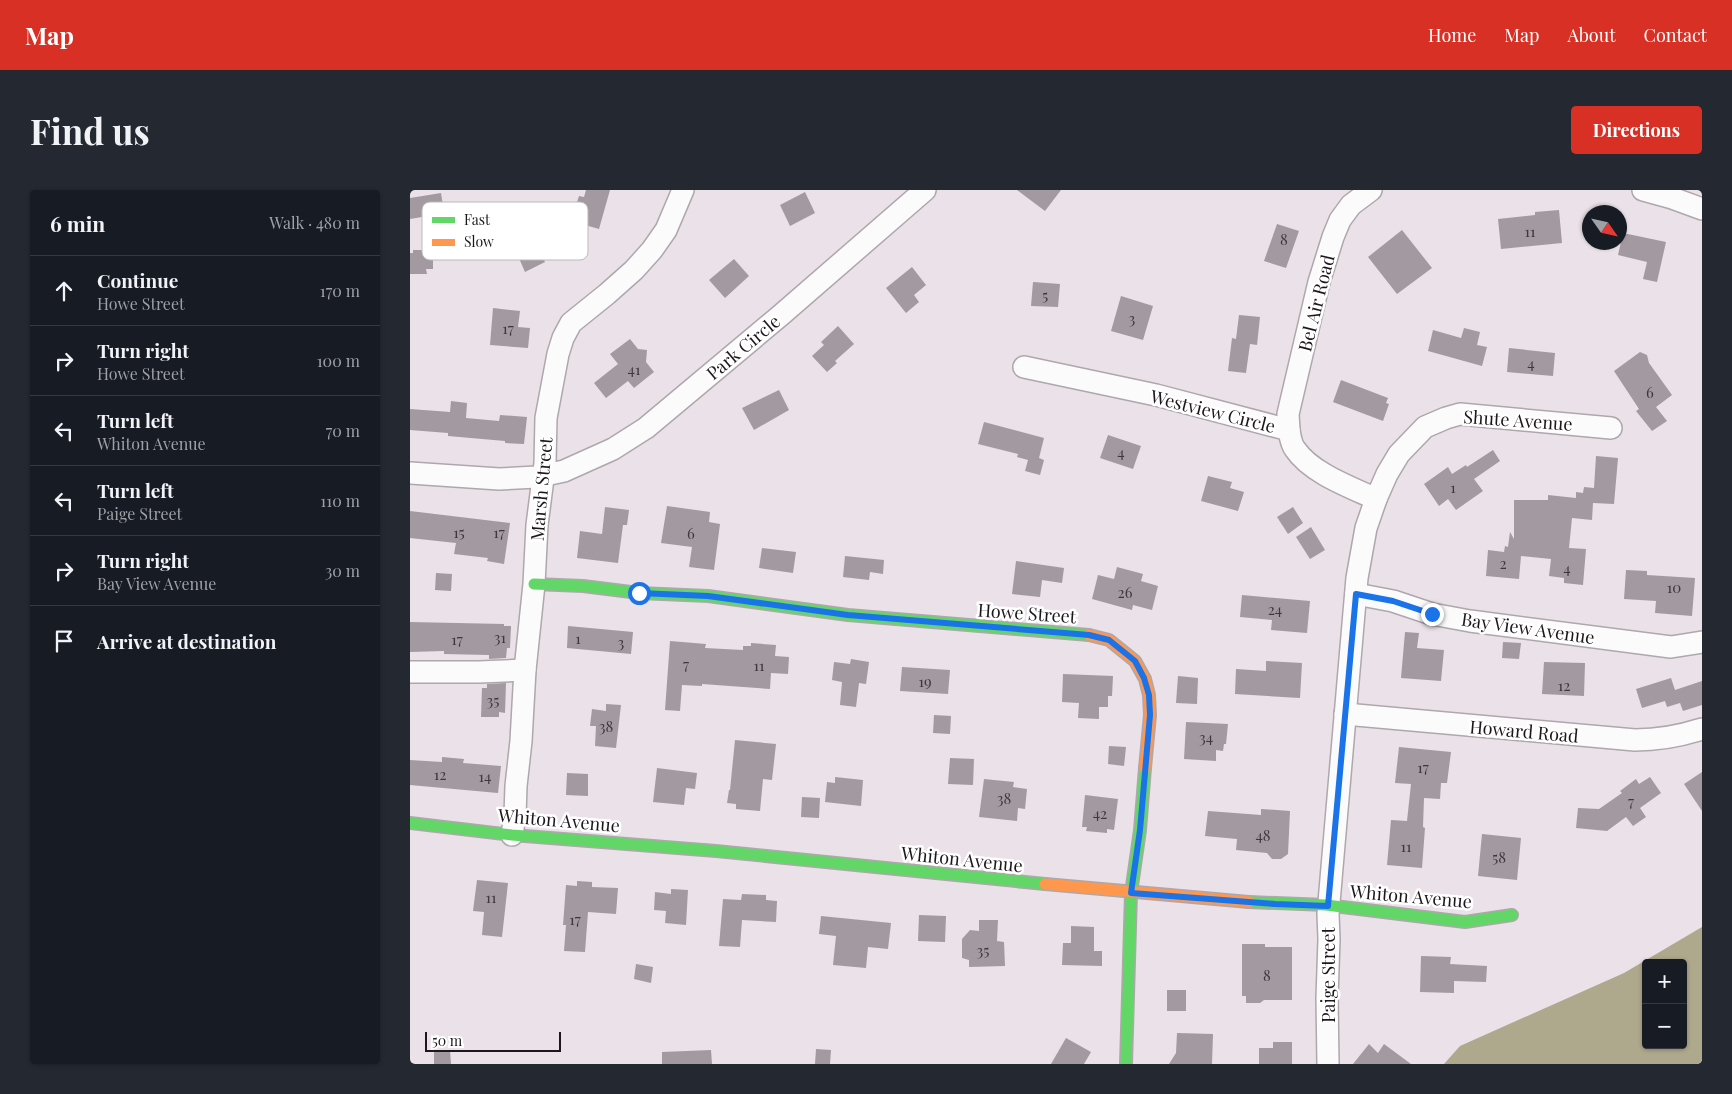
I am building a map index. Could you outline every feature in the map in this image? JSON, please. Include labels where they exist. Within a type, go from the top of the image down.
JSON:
[{"type":"street","name":"Marsh Street","points":[[512,835],[534,584],[536,525],[546,463],[546,418],[558,354],[563,338],[571,323],[613,288],[652,250],[666,230],[683,190]]},
{"type":"street","name":"Park Circle","points":[[410,473],[499,479],[544,475],[564,471],[613,449],[646,428],[781,315],[925,190]]},
{"type":"street","name":"Bel Air Road","points":[[1289,430],[1288,414],[1319,282],[1333,237],[1340,220],[1351,205],[1372,190]]},
{"type":"street","points":[[1643,190],[1702,209]]},
{"type":"street","name":"Westview Circle","points":[[1024,367],[1156,395],[1289,430],[1294,448],[1307,463],[1345,485],[1376,499]]},
{"type":"street","name":"Shute Avenue","points":[[1376,499],[1387,474],[1399,454],[1426,427],[1446,418],[1460,414],[1611,428]]},
{"type":"street","name":"Paige Street","points":[[1328,1064],[1328,906],[1356,594],[1366,528],[1376,499]]},
{"type":"street","name":"Howe Street","points":[[534,584],[583,586],[639,593],[708,596],[848,615],[1089,635],[1109,640],[1135,661],[1144,678],[1149,695],[1150,715],[1140,830],[1131,893],[1126,1064]]},
{"type":"street","name":"Bay View Avenue","points":[[1356,594],[1393,601],[1432,614],[1470,621],[1671,647],[1702,642]]},
{"type":"street","points":[[410,672],[525,670]]},
{"type":"street","name":"Howard Road","points":[[1345,714],[1635,740],[1667,738],[1702,729]]},
{"type":"street","name":"Whiton Avenue","points":[[410,822],[512,835],[716,851],[1131,893],[1328,906],[1465,922],[1512,915]]},
{"type":"shaded area","points":[[1702,927],[1702,1064],[1444,1064],[1460,1046],[1624,973],[1642,962],[1642,1049],[1687,1049],[1687,959],[1648,959]]},
{"type":"building","points":[[586,190],[610,190],[599,229],[588,226],[588,202],[577,202],[579,196],[584,197]]},
{"type":"building","points":[[1017,190],[1061,190],[1045,211]]},
{"type":"building","points":[[805,192],[815,213],[790,226],[780,205]]},
{"type":"building","points":[[441,193],[442,202],[422,202],[422,217],[410,219],[410,198]]},
{"type":"building","points":[[1559,210],[1562,243],[1501,249],[1498,219],[1535,215],[1535,212]]},
{"type":"building","points":[[1277,224],[1299,231],[1286,268],[1264,261]]},
{"type":"building","points":[[1402,230],[1432,268],[1397,294],[1368,257]]},
{"type":"building","points":[[1627,234],[1666,242],[1657,282],[1643,279],[1647,262],[1618,255],[1619,250],[1627,250]]},
{"type":"building","points":[[413,250],[422,250],[422,260],[433,260],[433,269],[426,269],[427,274],[410,274],[410,253],[413,253]]},
{"type":"building","points":[[734,259],[749,276],[725,298],[709,280]]},
{"type":"building","points":[[520,260],[544,260],[545,262],[525,272]]},
{"type":"building","points":[[912,267],[926,285],[914,295],[919,302],[906,313],[886,288]]},
{"type":"building","points":[[1033,282],[1060,284],[1058,307],[1031,306]]},
{"type":"building","points":[[1121,296],[1153,306],[1143,340],[1111,331]]},
{"type":"building","points":[[493,308],[520,311],[518,327],[530,328],[528,348],[490,345]]},
{"type":"building","points":[[1239,315],[1260,317],[1257,345],[1250,344],[1246,373],[1228,371],[1232,338],[1236,339]]},
{"type":"building","points":[[838,326],[854,344],[835,361],[837,363],[827,372],[812,356],[824,345],[821,342]]},
{"type":"building","points":[[1464,328],[1480,332],[1477,345],[1487,347],[1482,366],[1428,351],[1433,330],[1461,338]]},
{"type":"building","points":[[630,339],[638,349],[647,350],[646,362],[654,372],[634,388],[628,381],[606,398],[594,383],[618,364],[610,354]]},
{"type":"building","points":[[1509,348],[1555,353],[1553,376],[1507,372]]},
{"type":"building","points":[[1640,352],[1647,355],[1649,363],[1672,395],[1656,407],[1667,421],[1652,431],[1636,411],[1639,409],[1614,371]]},
{"type":"building","points":[[1341,380],[1388,398],[1386,403],[1389,404],[1383,421],[1333,402]]},
{"type":"building","points":[[779,390],[789,410],[754,430],[742,408]]},
{"type":"building","points":[[451,401],[467,403],[466,418],[499,421],[500,415],[527,417],[524,444],[448,436],[448,433],[410,430],[410,409],[450,412]]},
{"type":"building","points":[[984,422],[1044,438],[1039,458],[1044,460],[1040,475],[1025,471],[1028,460],[1017,457],[1018,454],[978,444]]},
{"type":"building","points":[[1108,435],[1141,446],[1133,469],[1100,458]]},
{"type":"building","points":[[1493,450],[1500,461],[1474,479],[1483,491],[1456,510],[1448,499],[1439,506],[1424,484],[1448,467],[1452,474],[1466,465],[1467,467]]},
{"type":"building","points":[[1596,456],[1618,458],[1614,504],[1593,503],[1592,520],[1572,518],[1569,548],[1586,549],[1583,585],[1564,583],[1564,578],[1549,576],[1551,559],[1521,556],[1519,579],[1486,576],[1488,550],[1504,552],[1505,546],[1508,547],[1510,532],[1514,539],[1514,500],[1548,500],[1548,495],[1576,498],[1576,492],[1583,493],[1584,487],[1594,488]]},
{"type":"building","points":[[1208,476],[1232,482],[1230,488],[1244,492],[1238,511],[1201,501]]},
{"type":"building","points":[[667,506],[710,512],[709,522],[720,524],[714,570],[689,567],[692,547],[661,543]]},
{"type":"building","points":[[605,507],[629,510],[627,525],[623,525],[618,563],[577,558],[580,531],[602,534]]},
{"type":"building","points":[[1293,507],[1303,523],[1288,534],[1277,517]]},
{"type":"building","points":[[410,511],[510,523],[504,564],[487,561],[488,558],[454,554],[456,543],[410,538]]},
{"type":"building","points":[[1311,527],[1325,550],[1310,559],[1296,537]]},
{"type":"building","points":[[762,548],[796,552],[793,573],[759,568]]},
{"type":"building","points":[[845,556],[884,560],[883,574],[870,572],[869,580],[843,577]]},
{"type":"building","points":[[1016,561],[1064,568],[1062,583],[1042,580],[1040,597],[1012,594]]},
{"type":"building","points":[[1117,567],[1143,574],[1141,581],[1158,586],[1152,610],[1133,605],[1132,610],[1092,599],[1098,575],[1114,579]]},
{"type":"building","points":[[1626,570],[1647,571],[1647,575],[1695,578],[1692,616],[1655,613],[1656,601],[1624,599]]},
{"type":"building","points":[[436,573],[452,574],[451,591],[435,590]]},
{"type":"building","points":[[1242,595],[1310,601],[1307,633],[1271,630],[1272,620],[1240,617]]},
{"type":"building","points":[[410,622],[504,624],[504,626],[511,626],[510,648],[507,648],[506,658],[489,659],[489,655],[444,654],[444,651],[410,652]]},
{"type":"building","points":[[568,626],[633,632],[631,654],[567,648]]},
{"type":"building","points":[[1405,632],[1419,633],[1417,648],[1444,650],[1441,681],[1401,678]]},
{"type":"building","points":[[670,641],[706,644],[705,648],[743,650],[743,646],[751,646],[751,643],[776,645],[775,656],[789,657],[788,674],[771,673],[770,689],[702,684],[702,686],[682,685],[680,711],[665,710]]},
{"type":"building","points":[[1503,642],[1521,643],[1519,659],[1502,658]]},
{"type":"building","points":[[851,659],[869,662],[866,684],[859,683],[856,707],[840,705],[842,682],[832,680],[834,662],[850,664]]},
{"type":"building","points":[[1266,661],[1302,663],[1300,698],[1235,694],[1236,669],[1266,671]]},
{"type":"building","points":[[1544,662],[1585,663],[1584,696],[1542,694]]},
{"type":"building","points":[[902,667],[950,670],[948,694],[900,691]]},
{"type":"building","points":[[1063,674],[1113,676],[1112,696],[1108,696],[1108,707],[1099,707],[1099,719],[1078,718],[1079,703],[1062,702]]},
{"type":"building","points":[[1178,676],[1198,678],[1197,704],[1176,703]]},
{"type":"building","points":[[1671,678],[1675,690],[1702,681],[1702,705],[1683,711],[1680,703],[1667,707],[1665,701],[1642,708],[1636,689]]},
{"type":"building","points":[[506,683],[505,713],[499,712],[499,717],[481,717],[482,688],[487,688],[487,684]]},
{"type":"building","points":[[606,704],[621,705],[616,748],[595,746],[596,726],[590,726],[592,709],[606,711]]},
{"type":"building","points":[[934,715],[951,716],[950,734],[933,733]]},
{"type":"building","points":[[1186,722],[1228,724],[1226,744],[1224,744],[1223,751],[1216,750],[1216,761],[1184,759]]},
{"type":"building","points":[[735,740],[776,744],[772,780],[763,779],[760,811],[736,809],[736,804],[727,803]]},
{"type":"building","points":[[1109,746],[1126,747],[1124,766],[1108,764]]},
{"type":"building","points":[[1399,747],[1451,752],[1447,783],[1441,783],[1440,799],[1424,798],[1423,827],[1425,828],[1422,868],[1387,865],[1391,820],[1407,821],[1411,784],[1395,783]]},
{"type":"building","points":[[442,757],[464,759],[463,763],[501,766],[498,793],[410,785],[410,760],[442,762]]},
{"type":"building","points":[[950,758],[974,759],[973,785],[948,784]]},
{"type":"building","points":[[657,768],[697,773],[695,789],[686,788],[684,805],[653,802]]},
{"type":"building","points":[[1702,772],[1702,811],[1684,784]]},
{"type":"building","points":[[567,773],[588,774],[588,796],[566,795]]},
{"type":"building","points":[[835,777],[863,780],[861,806],[825,802],[827,782],[835,783]]},
{"type":"building","points":[[1650,777],[1661,793],[1640,808],[1646,817],[1633,826],[1626,817],[1607,831],[1576,828],[1578,808],[1599,809],[1622,793],[1620,791],[1636,779],[1639,784]]},
{"type":"building","points":[[984,779],[1014,782],[1013,787],[1027,789],[1025,809],[1018,808],[1017,821],[979,817]]},
{"type":"building","points":[[1085,795],[1118,799],[1114,830],[1107,829],[1107,833],[1086,831],[1087,827],[1082,827]]},
{"type":"building","points":[[802,797],[820,798],[819,818],[801,817]]},
{"type":"building","points":[[1261,809],[1290,811],[1288,854],[1281,859],[1272,859],[1267,853],[1236,850],[1237,839],[1205,836],[1208,811],[1261,815]]},
{"type":"building","points":[[1482,834],[1521,838],[1517,880],[1478,876]]},
{"type":"building","points":[[477,880],[508,883],[502,937],[482,935],[484,912],[473,911]]},
{"type":"building","points":[[577,881],[592,882],[592,887],[618,888],[616,914],[588,912],[585,952],[564,951],[566,925],[563,925],[566,885],[577,886]]},
{"type":"building","points":[[671,889],[688,890],[686,925],[665,923],[666,911],[654,910],[655,892],[671,894]]},
{"type":"building","points":[[742,894],[766,895],[766,900],[777,901],[776,922],[742,920],[740,947],[719,946],[723,899],[741,900]]},
{"type":"building","points":[[919,915],[946,916],[945,942],[918,941]]},
{"type":"building","points":[[821,916],[891,923],[888,949],[868,947],[866,968],[833,965],[836,936],[819,934]]},
{"type":"building","points":[[979,920],[998,920],[997,941],[1004,942],[1005,966],[969,967],[969,960],[962,958],[962,939],[970,930],[979,931]]},
{"type":"building","points":[[1071,926],[1094,927],[1094,951],[1102,951],[1102,966],[1062,965],[1063,943],[1071,943]]},
{"type":"building","points":[[1242,944],[1265,944],[1265,947],[1292,947],[1292,1000],[1264,1000],[1260,1003],[1246,1003],[1246,996],[1242,996]]},
{"type":"building","points":[[1421,956],[1451,957],[1450,964],[1487,966],[1486,982],[1454,981],[1454,993],[1420,992]]},
{"type":"building","points":[[636,964],[653,967],[651,983],[634,979]]},
{"type":"building","points":[[1167,990],[1186,990],[1186,1011],[1167,1011]]},
{"type":"building","points":[[1177,1033],[1213,1034],[1212,1064],[1169,1064],[1176,1053]]},
{"type":"building","points":[[1066,1038],[1091,1052],[1084,1064],[1051,1064]]},
{"type":"building","points":[[1273,1042],[1292,1042],[1292,1064],[1259,1064],[1259,1048],[1273,1048]]},
{"type":"building","points":[[1369,1044],[1378,1053],[1384,1044],[1411,1064],[1353,1064]]},
{"type":"building","points":[[816,1049],[831,1050],[830,1064],[815,1064]]},
{"type":"building","points":[[434,1050],[450,1050],[451,1064],[434,1064]]},
{"type":"building","points":[[711,1050],[712,1064],[662,1064],[662,1052]]},
{"type":"traffic: fast","points":[[534,584],[583,586],[639,593],[708,596],[848,615],[1089,635]]},
{"type":"traffic: fast","points":[[1126,1064],[1131,893],[1140,830],[1145,768]]},
{"type":"traffic: fast","points":[[410,823],[512,835],[716,851],[1045,884]]},
{"type":"traffic: fast","points":[[1249,902],[1326,905],[1465,922],[1512,915]]},
{"type":"traffic: slow","points":[[1089,635],[1109,640],[1135,661],[1145,679],[1149,695],[1150,715],[1145,768]]},
{"type":"traffic: slow","points":[[1045,884],[1249,902]]},
{"type":"route","points":[[639,593],[708,596],[848,615],[1089,635],[1109,640],[1135,661],[1144,678],[1149,695],[1150,715],[1140,830],[1131,893],[1328,906],[1356,594],[1393,601],[1432,614]]}]
